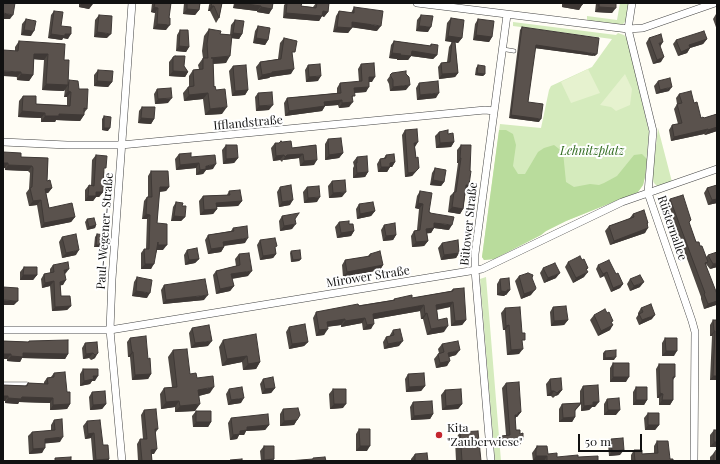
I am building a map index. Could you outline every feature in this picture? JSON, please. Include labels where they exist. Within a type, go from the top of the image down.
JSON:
[{"type":"street","name":"Paul-Wegener-Straße","points":[[122,461],[110,330],[112,279],[132,3]]},
{"type":"street","points":[[417,3],[628,29],[643,28],[715,3]]},
{"type":"street","name":"Rüsternallee","points":[[632,3],[628,29],[653,132],[648,193],[695,332],[694,461]]},
{"type":"street","name":"Bütower Straße","points":[[491,461],[475,270],[475,254],[506,15]]},
{"type":"street","name":"Ifflandstraße","points":[[3,142],[67,145],[122,145],[485,110],[494,111]]},
{"type":"street","name":"Mirower Straße","points":[[3,330],[110,330],[482,269],[622,202],[717,170]]},
{"type":"lane","points":[[502,49],[514,51]]},
{"type":"lane","points":[[3,384],[27,384]]},
{"type":"green space","points":[[620,3],[629,3],[626,21],[623,24],[587,22],[587,16],[617,20]]},
{"type":"green space","name":"Lehnitzplatz","points":[[513,22],[616,35],[618,33],[627,38],[649,132],[645,177],[643,185],[638,192],[566,221],[494,259],[484,260],[482,257],[500,124],[541,128],[551,86],[592,67],[612,39],[513,26]]},
{"type":"green space","points":[[588,69],[600,93],[571,103],[561,82]]},
{"type":"green space","points":[[625,74],[632,89],[630,105],[616,111],[611,107],[600,105]]},
{"type":"green space","points":[[658,128],[672,182],[657,186],[652,179]]},
{"type":"green space","points":[[499,130],[506,130],[513,134],[516,145],[513,166],[518,174],[525,174],[538,152],[544,148],[554,145],[563,152],[566,182],[574,187],[590,184],[599,185],[604,183],[617,176],[634,155],[642,154],[647,159],[643,185],[638,192],[566,221],[494,259],[484,260],[482,257]]},
{"type":"green space","points":[[486,277],[501,461],[495,461],[480,279]]},
{"type":"building","points":[[3,3],[15,3],[13,15],[3,13]]},
{"type":"building","points":[[155,3],[171,3],[169,18],[170,25],[157,24],[158,8],[154,7]]},
{"type":"building","points":[[187,3],[200,3],[199,10],[187,9]]},
{"type":"building","points":[[212,3],[222,3],[219,18],[214,6],[211,6]]},
{"type":"building","points":[[239,3],[273,3],[272,9]]},
{"type":"building","points":[[287,3],[302,3],[301,6],[316,8],[317,3],[329,3],[328,12],[323,11],[322,16],[286,13]]},
{"type":"building","points":[[569,3],[583,3],[582,5]]},
{"type":"building","points":[[599,3],[616,3],[616,8],[599,7]]},
{"type":"building","points":[[354,7],[383,11],[381,26],[352,22],[352,28],[337,27],[339,11],[354,13]]},
{"type":"building","points":[[54,11],[63,12],[61,26],[71,27],[71,34],[65,34],[65,36],[51,34]]},
{"type":"building","points":[[99,15],[112,16],[111,34],[97,32]]},
{"type":"building","points":[[421,15],[433,16],[431,27],[419,26]]},
{"type":"building","points":[[451,18],[464,20],[462,38],[448,36]]},
{"type":"building","points":[[26,19],[36,21],[34,31],[24,30]]},
{"type":"building","points":[[478,19],[494,21],[492,37],[476,35]]},
{"type":"building","points":[[235,20],[244,21],[242,34],[233,33]]},
{"type":"building","points":[[258,26],[270,28],[268,40],[256,38]]},
{"type":"building","points":[[522,27],[599,38],[597,54],[536,45],[528,102],[543,104],[541,119],[511,115]]},
{"type":"building","points":[[209,29],[221,31],[220,34],[232,35],[230,56],[211,58],[213,58],[214,87],[215,86],[216,90],[225,89],[227,107],[210,109],[208,93],[189,95],[188,87],[194,86],[193,70],[203,69],[203,58],[208,58],[207,44]]},
{"type":"building","points":[[180,30],[188,30],[189,47],[179,46]]},
{"type":"building","points":[[704,31],[707,39],[689,45],[690,48],[681,52],[676,40]]},
{"type":"building","points":[[661,34],[663,42],[659,43],[664,57],[657,60],[649,38]]},
{"type":"building","points":[[284,38],[297,41],[295,52],[292,52],[294,69],[262,75],[260,62],[281,59]]},
{"type":"building","points":[[19,41],[65,44],[64,60],[69,60],[68,85],[46,84],[48,54],[34,54],[33,75],[21,74],[21,72],[3,71],[3,50],[18,51]]},
{"type":"building","points":[[394,41],[431,46],[431,44],[438,45],[437,55],[412,51],[411,56],[392,53]]},
{"type":"building","points":[[452,42],[455,42],[458,73],[442,74],[441,63],[450,62]]},
{"type":"building","points":[[185,56],[184,66],[188,72],[173,71],[173,57]]},
{"type":"building","points":[[374,63],[375,77],[369,77],[369,87],[354,88],[355,96],[352,96],[353,102],[342,103],[342,100],[324,102],[325,106],[289,111],[287,98],[341,93],[340,83],[362,81],[361,64]]},
{"type":"building","points":[[320,64],[321,76],[309,77],[308,65]]},
{"type":"building","points":[[246,65],[248,90],[235,91],[233,66]]},
{"type":"building","points":[[478,65],[485,66],[485,74],[477,73]]},
{"type":"building","points":[[98,70],[113,71],[112,82],[97,81]]},
{"type":"building","points":[[406,71],[406,74],[409,77],[410,85],[393,87],[393,80],[390,75],[392,73]]},
{"type":"building","points":[[670,78],[672,87],[660,90],[658,81]]},
{"type":"building","points":[[69,80],[78,81],[79,89],[88,89],[87,109],[84,108],[84,115],[59,114],[59,116],[45,116],[45,113],[22,111],[23,96],[36,96],[36,104],[70,106],[71,92],[68,91]]},
{"type":"building","points":[[438,81],[439,93],[420,95],[419,83]]},
{"type":"building","points":[[171,88],[172,98],[158,99],[157,89]]},
{"type":"building","points":[[691,91],[694,103],[697,102],[701,118],[717,114],[717,127],[674,137],[672,125],[682,123],[677,104],[682,103],[679,94]]},
{"type":"building","points":[[272,92],[273,105],[259,106],[258,93]]},
{"type":"building","points":[[142,107],[155,107],[154,119],[141,118]]},
{"type":"building","points":[[104,116],[111,117],[110,128],[104,128]]},
{"type":"building","points":[[417,129],[418,142],[414,143],[419,168],[415,172],[408,173],[405,130]]},
{"type":"building","points":[[448,130],[448,134],[453,133],[454,142],[440,143],[439,132]]},
{"type":"building","points":[[341,138],[343,153],[329,155],[328,139]]},
{"type":"building","points":[[281,141],[291,141],[292,148],[316,145],[317,160],[304,161],[303,154],[287,155],[285,157],[284,155],[276,156],[275,143],[279,143]]},
{"type":"building","points":[[226,145],[237,145],[238,158],[226,159]]},
{"type":"building","points":[[461,145],[471,145],[471,171],[469,185],[466,185],[463,209],[452,207],[454,192],[456,192],[461,158]]},
{"type":"building","points":[[3,152],[21,153],[21,157],[48,158],[47,181],[50,180],[52,188],[45,189],[49,208],[72,203],[75,217],[44,223],[41,200],[33,201],[30,188],[32,187],[32,166],[8,165],[8,163],[3,163]]},
{"type":"building","points":[[191,153],[191,157],[215,155],[216,164],[206,166],[206,169],[200,170],[199,163],[180,165],[179,154]]},
{"type":"building","points":[[394,154],[395,162],[390,163],[390,167],[381,167],[380,159],[386,158],[386,155]]},
{"type":"building","points":[[96,155],[107,156],[106,168],[104,168],[103,192],[96,192],[96,196],[88,196],[89,185],[94,186]]},
{"type":"building","points":[[367,156],[368,172],[357,173],[357,157]]},
{"type":"building","points":[[435,168],[446,170],[444,182],[433,180]]},
{"type":"building","points":[[151,171],[168,171],[169,187],[160,187],[157,223],[167,224],[167,245],[158,245],[158,242],[154,264],[145,264],[144,249],[149,249],[150,215],[146,214],[147,197],[152,197]]},
{"type":"building","points":[[345,180],[346,192],[333,193],[332,181]]},
{"type":"building","points":[[291,185],[293,200],[282,202],[280,187]]},
{"type":"building","points":[[717,185],[717,199],[712,200],[707,188]]},
{"type":"building","points":[[319,186],[320,197],[308,198],[307,187]]},
{"type":"building","points":[[240,190],[242,201],[216,203],[217,209],[204,210],[203,196],[230,195],[229,191]]},
{"type":"building","points":[[420,191],[432,193],[430,213],[454,217],[452,225],[434,223],[434,228],[426,229],[428,241],[416,242],[414,231],[420,230],[423,204],[418,203]]},
{"type":"building","points":[[683,195],[691,220],[689,222],[696,242],[699,242],[700,246],[702,246],[708,262],[705,263],[717,294],[717,301],[708,304],[670,199]]},
{"type":"building","points":[[176,202],[183,203],[182,206],[186,206],[185,217],[174,216]]},
{"type":"building","points":[[373,202],[375,211],[360,214],[359,204]]},
{"type":"building","points":[[644,210],[648,228],[614,241],[609,226],[634,217],[633,214]]},
{"type":"building","points":[[299,213],[295,219],[296,224],[284,226],[282,216]]},
{"type":"building","points":[[94,218],[96,225],[89,227],[87,219]]},
{"type":"building","points":[[349,221],[349,224],[353,224],[354,231],[341,233],[339,222]]},
{"type":"building","points":[[395,223],[396,235],[386,236],[384,225]]},
{"type":"building","points":[[247,226],[248,238],[223,242],[224,247],[211,249],[208,235],[234,231],[233,228]]},
{"type":"building","points":[[76,234],[79,250],[66,253],[62,237]]},
{"type":"building","points":[[97,234],[106,235],[105,245],[96,245]]},
{"type":"building","points":[[275,238],[277,246],[275,247],[276,254],[263,256],[260,240]]},
{"type":"building","points":[[458,240],[459,253],[444,255],[442,243]]},
{"type":"building","points":[[197,248],[199,259],[189,260],[187,250]]},
{"type":"building","points":[[300,250],[301,259],[293,260],[291,251]]},
{"type":"building","points":[[380,251],[383,265],[347,272],[345,260],[370,256],[370,254]]},
{"type":"building","points":[[717,252],[717,263],[713,264],[708,255]]},
{"type":"building","points":[[249,253],[252,271],[231,274],[234,286],[220,289],[216,271],[240,265],[239,254]]},
{"type":"building","points":[[580,256],[582,260],[584,259],[588,272],[576,278],[568,262]]},
{"type":"building","points":[[609,260],[616,274],[618,273],[623,284],[613,288],[607,272],[603,274],[598,265]]},
{"type":"building","points":[[68,262],[69,269],[64,270],[66,280],[60,282],[61,296],[70,296],[71,306],[55,307],[54,281],[45,283],[44,274],[54,272],[53,265]]},
{"type":"building","points":[[555,263],[560,273],[548,278],[543,268]]},
{"type":"building","points":[[24,267],[37,267],[37,275],[23,275]]},
{"type":"building","points":[[528,273],[533,275],[532,278],[536,288],[535,290],[524,294],[519,276]]},
{"type":"building","points":[[640,275],[644,282],[634,286],[630,279]]},
{"type":"building","points":[[137,277],[152,280],[150,293],[136,291]]},
{"type":"building","points":[[509,278],[510,290],[507,290],[507,292],[501,291],[500,279]]},
{"type":"building","points":[[205,279],[208,295],[166,300],[164,285]]},
{"type":"building","points":[[3,287],[18,288],[18,301],[3,300]]},
{"type":"building","points":[[464,288],[466,320],[455,321],[453,302],[436,305],[438,320],[447,318],[448,326],[431,329],[427,313],[425,314],[424,305],[373,314],[374,324],[367,325],[365,318],[345,321],[345,319],[327,322],[328,329],[319,330],[316,312],[358,304],[359,306],[395,300],[394,299],[412,295],[412,298]]},
{"type":"building","points":[[651,304],[655,315],[642,320],[639,314],[643,312],[641,308]]},
{"type":"building","points":[[566,306],[568,320],[554,321],[553,307]]},
{"type":"building","points":[[520,307],[522,333],[525,333],[525,340],[522,340],[523,349],[511,350],[509,325],[506,326],[505,308]]},
{"type":"building","points":[[605,309],[607,313],[609,312],[613,325],[601,331],[594,315]]},
{"type":"building","points":[[713,320],[717,320],[717,376],[713,376],[715,331]]},
{"type":"building","points":[[305,324],[308,342],[292,344],[289,327]]},
{"type":"building","points":[[209,325],[212,341],[195,343],[192,328]]},
{"type":"building","points":[[400,329],[403,341],[388,344],[386,337],[394,335],[393,330]]},
{"type":"building","points":[[256,334],[260,362],[248,364],[247,356],[227,359],[223,340]]},
{"type":"building","points":[[146,336],[151,374],[135,375],[130,338]]},
{"type":"building","points":[[665,338],[677,338],[677,351],[666,351]]},
{"type":"building","points":[[68,340],[68,354],[23,353],[23,357],[3,354],[3,341],[29,342]]},
{"type":"building","points":[[458,341],[460,350],[448,353],[450,361],[440,363],[438,354],[444,352],[442,344]]},
{"type":"building","points":[[97,342],[98,353],[95,355],[93,353],[86,354],[85,343]]},
{"type":"building","points":[[187,349],[190,374],[196,373],[197,378],[213,376],[214,387],[198,390],[200,404],[180,406],[179,401],[166,402],[164,388],[177,387],[173,350]]},
{"type":"building","points":[[616,350],[616,357],[605,358],[605,351]]},
{"type":"building","points":[[613,363],[629,363],[629,377],[613,377]]},
{"type":"building","points":[[659,364],[675,364],[675,377],[673,377],[673,400],[662,400],[663,394],[660,393]]},
{"type":"building","points":[[83,369],[98,369],[98,376],[93,376],[94,379],[84,381]]},
{"type":"building","points":[[65,372],[67,392],[70,392],[70,404],[53,405],[53,398],[22,397],[21,399],[3,396],[3,385],[27,386],[28,383],[48,384],[47,378],[54,377],[54,373]]},
{"type":"building","points":[[424,373],[425,386],[409,387],[408,374]]},
{"type":"building","points":[[273,377],[275,388],[265,389],[263,379]]},
{"type":"building","points":[[561,378],[562,390],[557,393],[551,391],[550,379]]},
{"type":"building","points":[[519,382],[521,412],[518,413],[518,415],[515,415],[516,430],[520,430],[520,434],[523,433],[523,440],[502,441],[502,436],[510,435],[506,383]]},
{"type":"building","points":[[598,385],[599,402],[593,402],[593,405],[584,406],[583,386]]},
{"type":"building","points":[[242,387],[244,398],[231,400],[229,389]]},
{"type":"building","points":[[636,387],[647,387],[647,400],[636,400]]},
{"type":"building","points":[[333,389],[346,389],[346,404],[334,404]]},
{"type":"building","points":[[461,389],[462,404],[446,406],[445,390]]},
{"type":"building","points":[[105,391],[106,404],[93,405],[92,392]]},
{"type":"building","points":[[619,398],[620,410],[608,410],[607,399]]},
{"type":"building","points":[[432,401],[433,414],[414,416],[413,402]]},
{"type":"building","points":[[581,403],[575,410],[575,417],[563,418],[562,404]]},
{"type":"building","points":[[298,408],[300,415],[297,420],[284,421],[283,409]]},
{"type":"building","points":[[156,409],[158,429],[155,429],[157,449],[151,450],[152,461],[142,461],[140,439],[147,439],[144,410]]},
{"type":"building","points":[[196,411],[211,411],[211,422],[196,422]]},
{"type":"building","points":[[648,413],[659,413],[659,425],[648,425]]},
{"type":"building","points":[[268,414],[269,425],[247,427],[247,430],[240,431],[240,434],[233,435],[231,418]]},
{"type":"building","points":[[62,419],[63,437],[45,439],[45,448],[33,449],[32,432],[55,430],[54,420]]},
{"type":"building","points":[[100,420],[103,445],[108,445],[109,459],[96,460],[94,433],[88,434],[87,421]]},
{"type":"building","points":[[359,429],[370,429],[370,446],[360,446]]},
{"type":"building","points":[[714,430],[717,430],[717,442],[714,442]]},
{"type":"building","points":[[478,431],[481,461],[462,461],[460,432]]},
{"type":"building","points":[[623,438],[624,450],[612,451],[611,439]]},
{"type":"building","points":[[657,441],[668,441],[670,459],[673,459],[673,461],[635,461],[634,450],[642,450],[642,454],[658,453]]},
{"type":"building","points":[[264,446],[274,446],[274,459],[264,460]]},
{"type":"building","points":[[537,446],[547,446],[548,454],[557,453],[557,457],[578,455],[578,457],[598,456],[598,461],[547,461],[547,456],[536,456]]},
{"type":"building","points":[[717,449],[717,461],[714,461],[714,453]]},
{"type":"building","points":[[427,453],[428,461],[415,461],[415,454]]},
{"type":"building","points":[[71,457],[71,461],[55,461],[55,458]]},
{"type":"building","points":[[325,457],[326,461],[288,461],[313,459]]},
{"type":"building","points":[[242,459],[242,461],[230,461],[230,460]]},
{"type":"place","name":"Kita \"Zauberwiese\"","points":[[439,435]]}]
